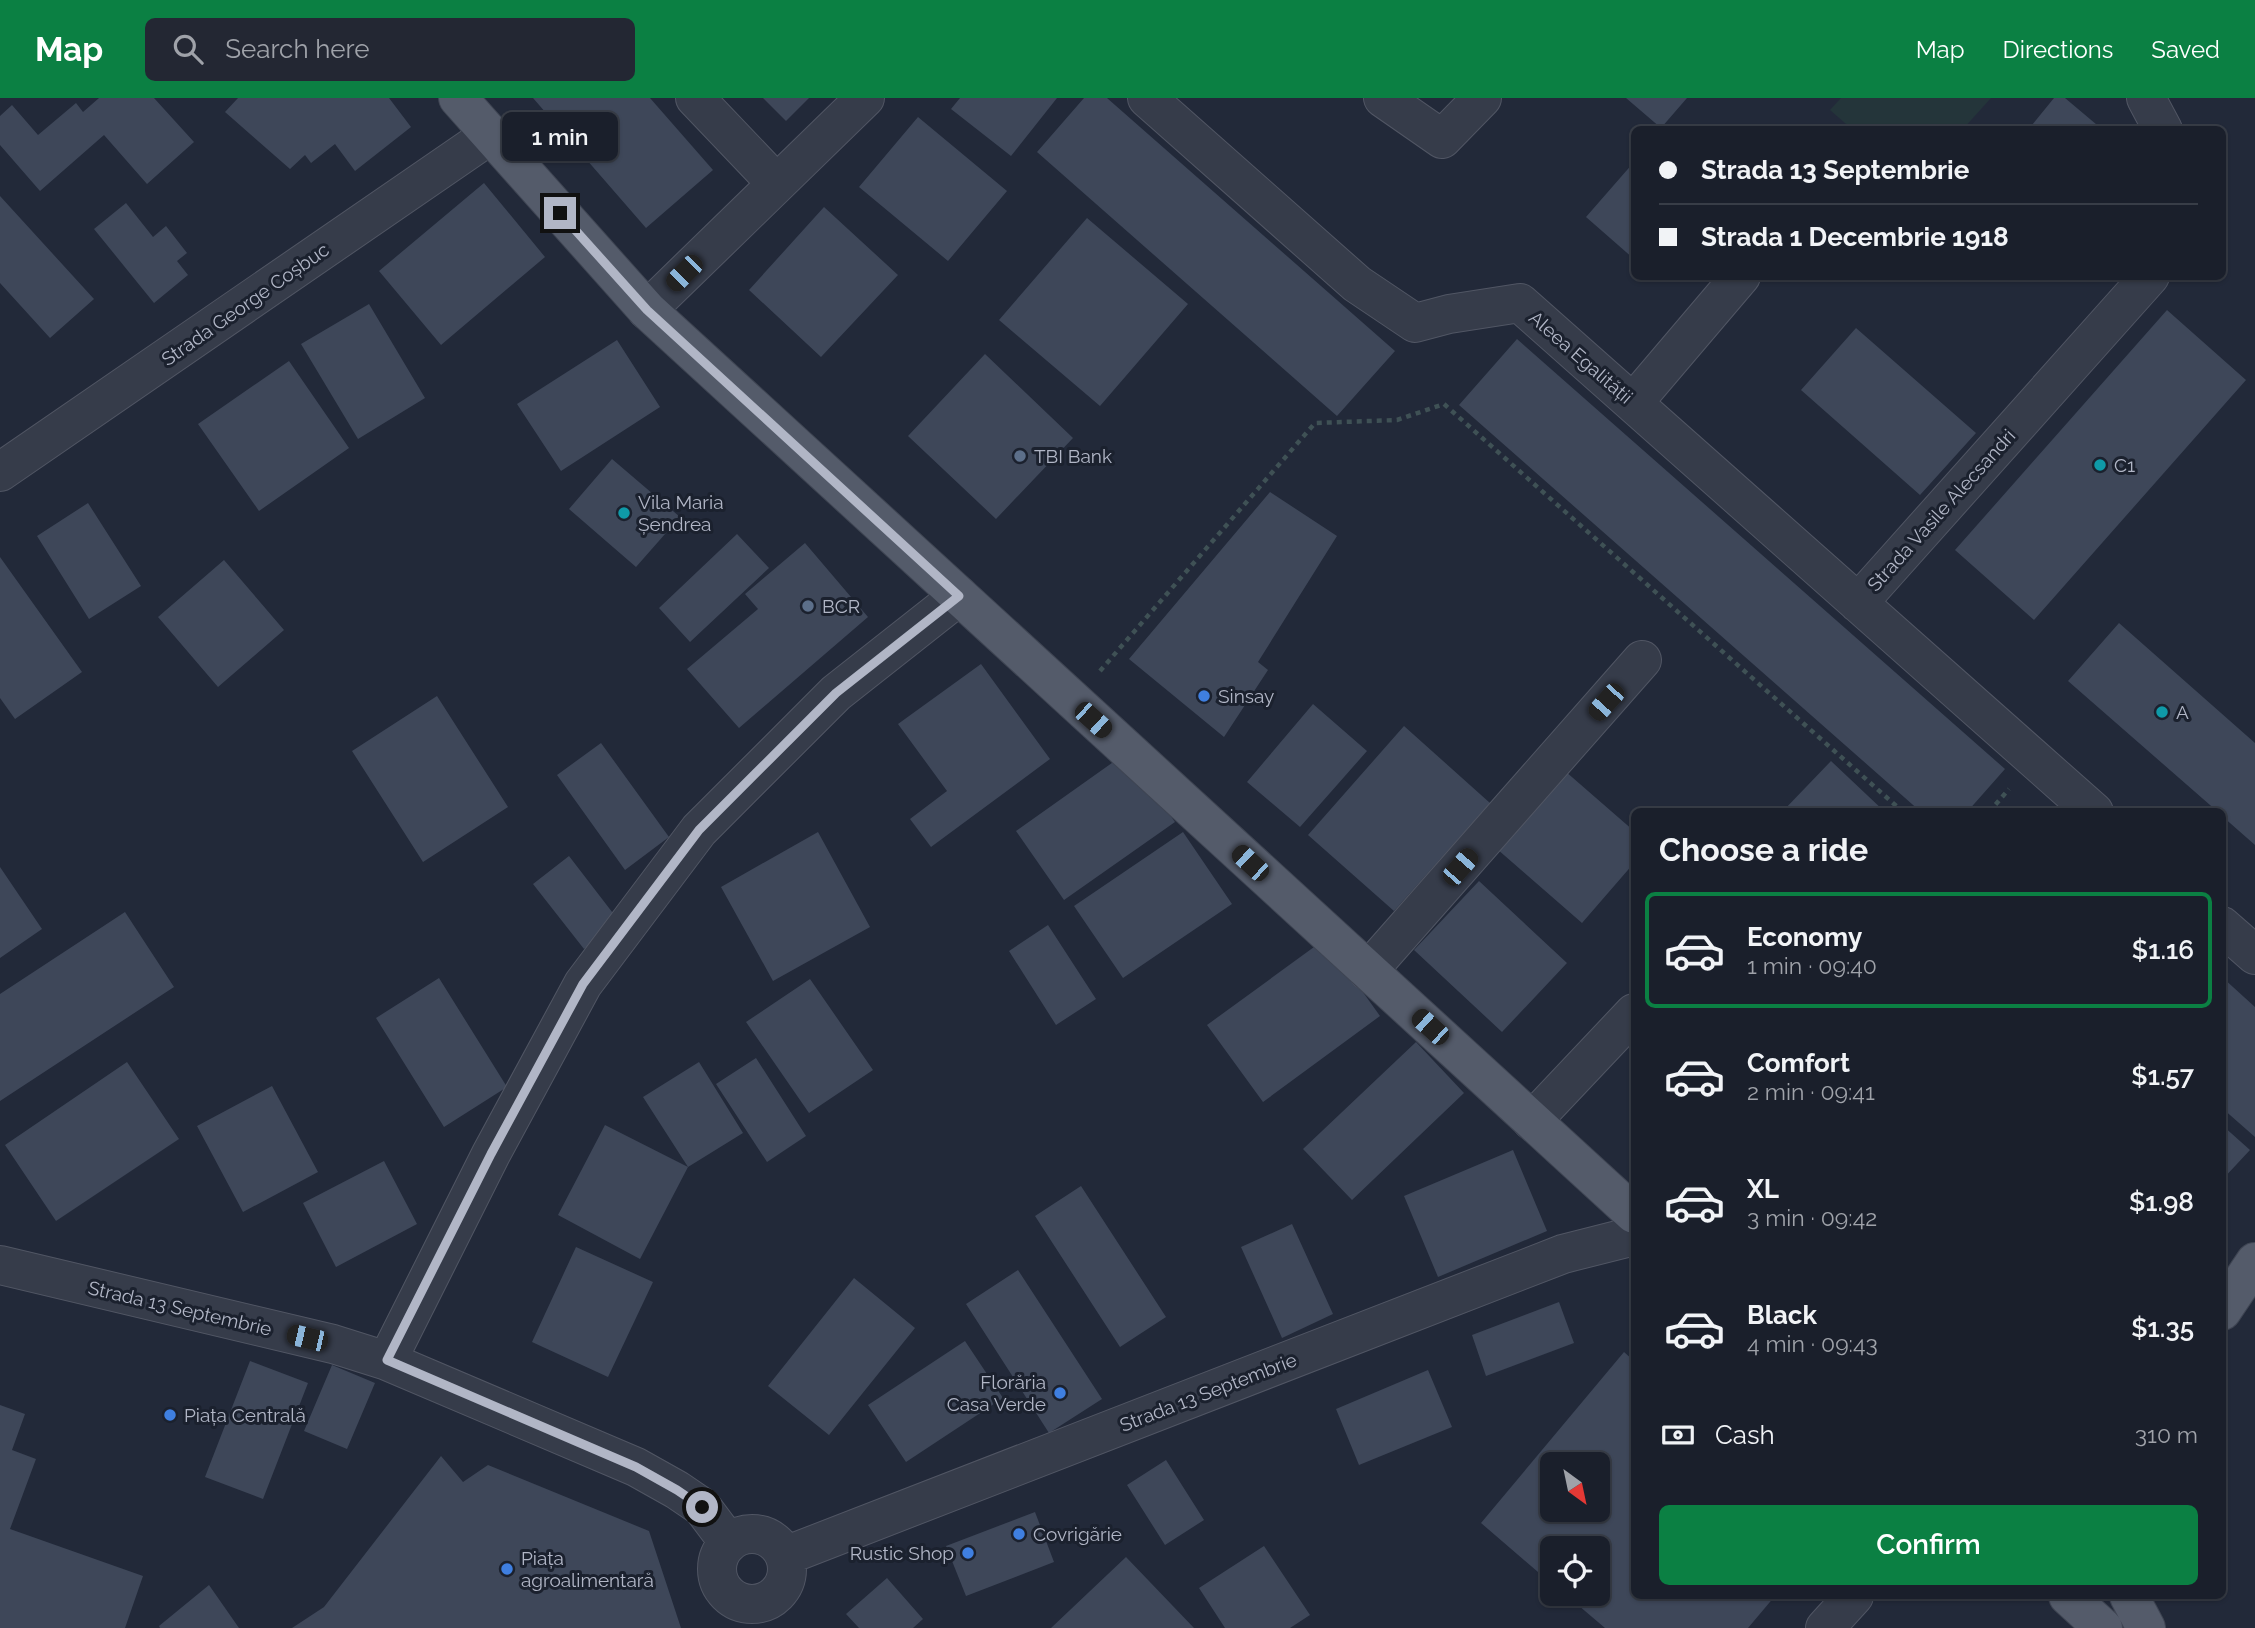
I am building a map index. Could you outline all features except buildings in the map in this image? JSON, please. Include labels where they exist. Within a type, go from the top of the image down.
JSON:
[{"type":"main road","points":[[458,98],[647,310],[1631,1211]]},
{"type":"main road","points":[[2226,1305],[2255,1262]]},
{"type":"main road","points":[[2071,1599],[2102,1628]]},
{"type":"main road","points":[[2131,1599],[2146,1628]]},
{"type":"street","points":[[695,98],[776,183]]},
{"type":"street","points":[[647,310],[865,98]]},
{"type":"street","name":"Aleea Egalității","points":[[1147,98],[1357,284],[1415,323],[1449,314],[1520,303],[1858,603]]},
{"type":"street","points":[[1383,98],[1442,139],[1482,98]]},
{"type":"street","points":[[2146,98],[2161,126]]},
{"type":"street","name":"Strada George Coșbuc","points":[[0,472],[490,135]]},
{"type":"street","points":[[1633,403],[1738,280]]},
{"type":"street","name":"Strada Vasile Alecsandri","points":[[2089,808],[1858,603],[2146,280]]},
{"type":"street","points":[[387,1360],[491,1154],[583,984],[699,830],[836,693],[959,596]]},
{"type":"street","points":[[1368,971],[1643,660]]},
{"type":"street","points":[[2226,930],[2255,955]]},
{"type":"street","points":[[1532,1121],[1631,1016]]},
{"type":"street","name":"Strada 13 Septembrie","points":[[785,1556],[1563,1254],[1631,1237]]},
{"type":"street","name":"Strada 13 Septembrie","points":[[0,1265],[319,1341],[387,1360],[636,1467],[702,1507],[729,1543]]},
{"type":"street","points":[[760,1534],[779,1546],[785,1556],[788,1567],[780,1591],[772,1599],[741,1616],[733,1599],[722,1588],[717,1572],[719,1556],[729,1543],[738,1537],[760,1534]]},
{"type":"street","points":[[1825,1628],[1851,1599]]},
{"type":"path","points":[[1073,702],[1315,423],[1397,420],[1444,404],[1898,808]]},
{"type":"shaded area","points":[[1841,98],[1991,98],[1966,126],[1848,126],[1830,110]]},
{"type":"place","name":"TBI Bank","points":[[1020,456]]},
{"type":"place","name":"C1","points":[[2100,465]]},
{"type":"place","name":"Vila Maria Șendrea","points":[[624,513]]},
{"type":"place","name":"BCR","points":[[808,606]]},
{"type":"place","name":"Sinsay","points":[[1204,696]]},
{"type":"place","name":"A","points":[[2162,712]]},
{"type":"place","name":"Florăria Casa Verde","points":[[1060,1393]]},
{"type":"place","name":"Piața Centrală","points":[[170,1415]]},
{"type":"place","name":"Covrigărie","points":[[1019,1534]]},
{"type":"place","name":"Rustic Shop","points":[[968,1553]]},
{"type":"place","name":"Piața agroalimentară","points":[[507,1569]]},
{"type":"route","points":[[560,213],[647,310],[959,596],[836,693],[699,830],[583,984],[491,1154],[387,1360],[636,1467],[702,1507]]}]
